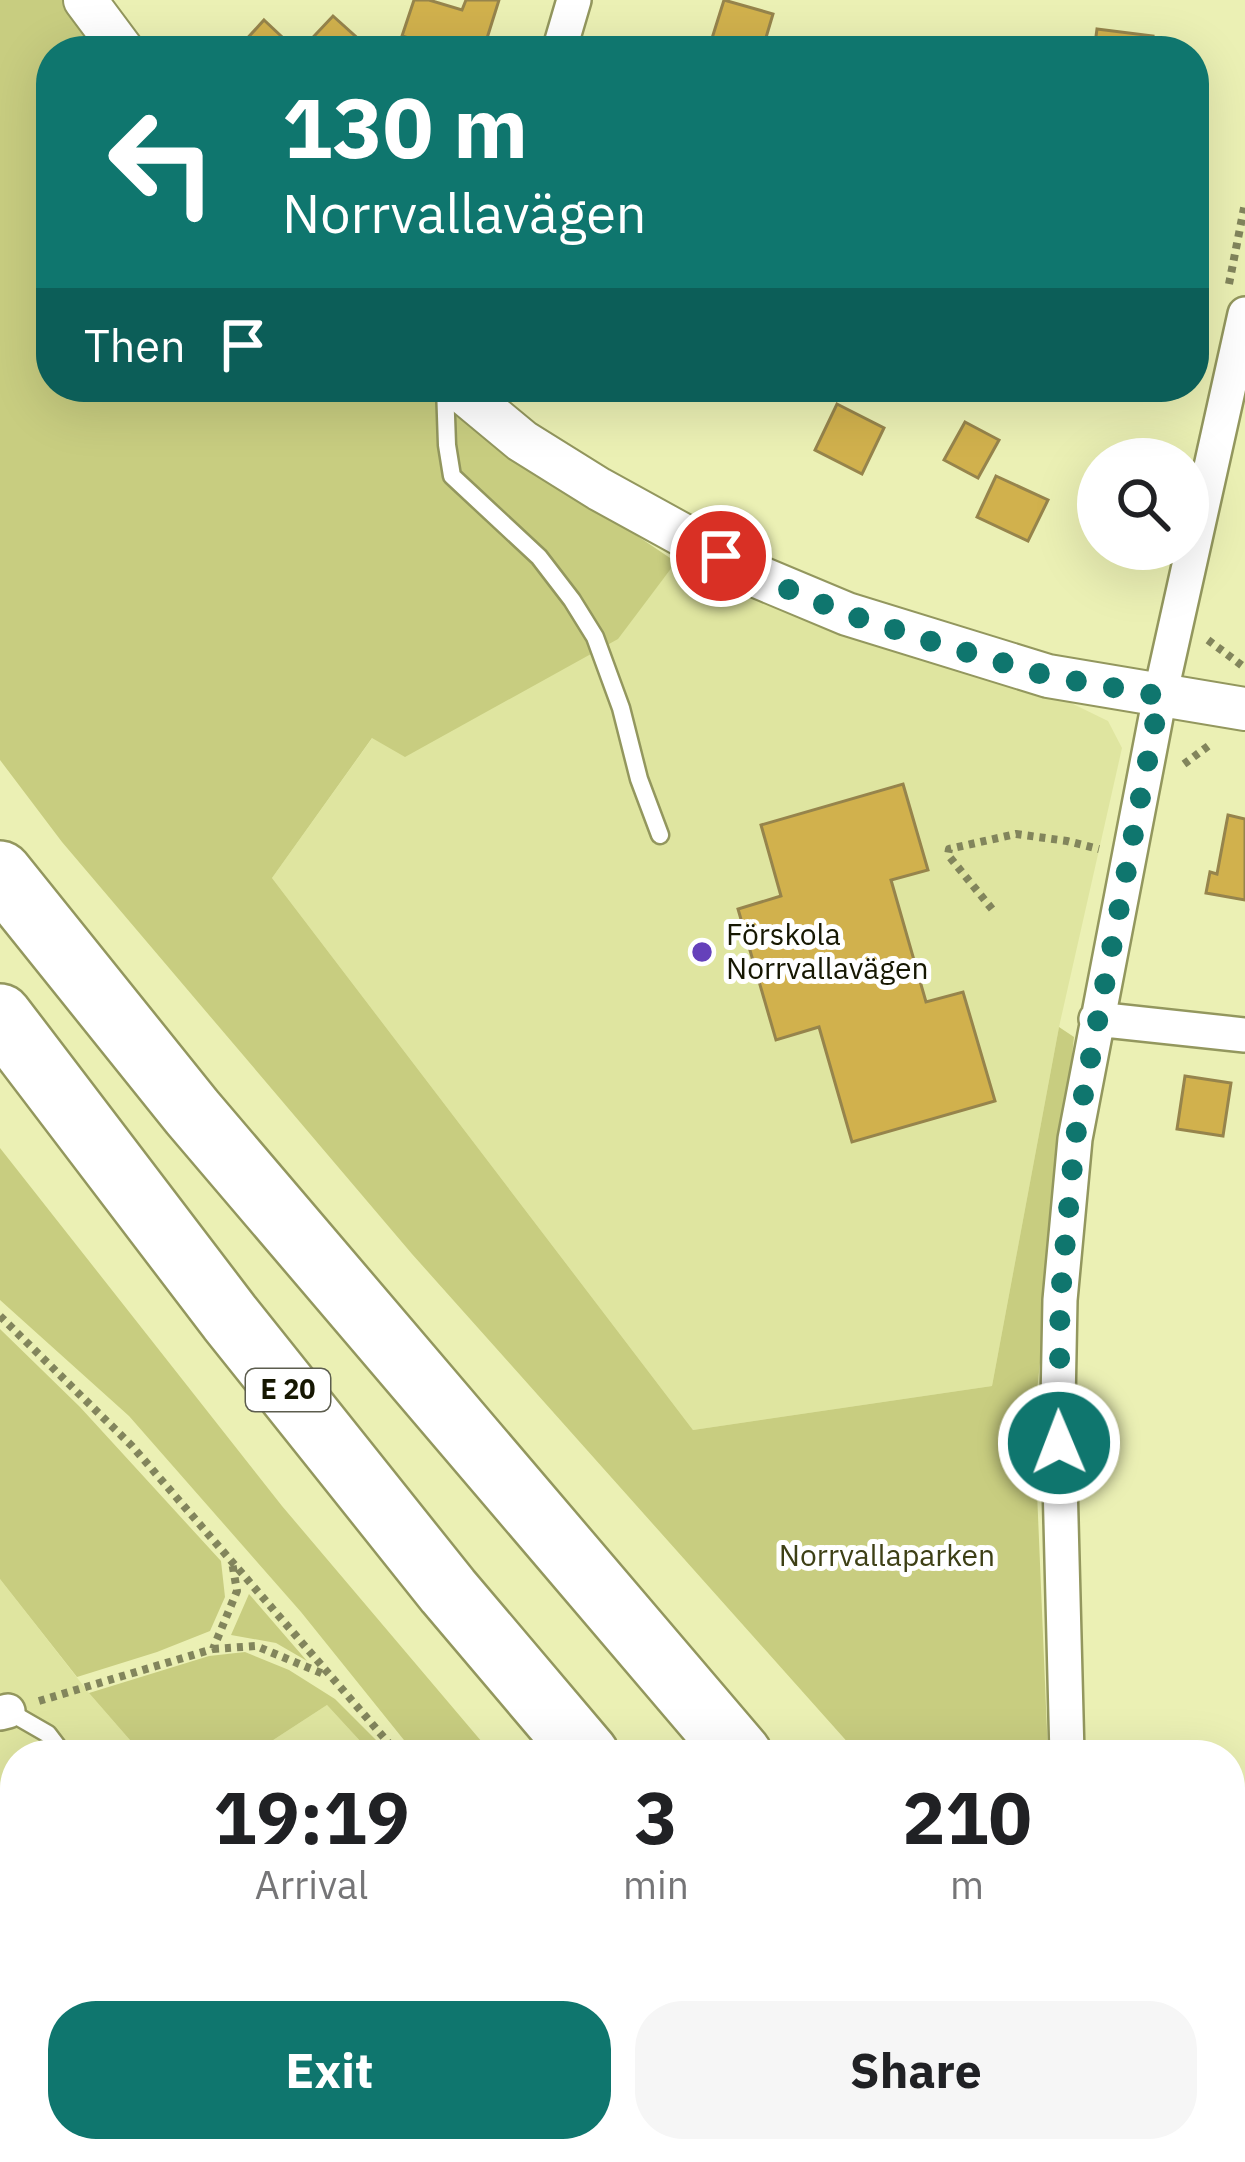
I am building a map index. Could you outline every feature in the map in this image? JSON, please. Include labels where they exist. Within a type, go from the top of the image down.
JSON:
[{"type":"highway","points":[[0,873],[191,1112],[727,1740]]},
{"type":"highway","name":"E 20","points":[[0,1016],[230,1318],[448,1591],[574,1740]]},
{"type":"street","points":[[85,0],[112,36]]},
{"type":"street","points":[[563,36],[574,0]]},
{"type":"street","points":[[1067,1740],[1058,1402],[1060,1300],[1075,1139],[1160,696],[1245,314]]},
{"type":"street","points":[[475,402],[522,441],[599,489],[761,578],[847,614],[1048,676],[1245,709]]},
{"type":"street","points":[[1096,1018],[1245,1035]]},
{"type":"lane","points":[[446,402],[452,476],[539,557],[595,637],[660,835]]},
{"type":"lane","points":[[4,1712],[53,1740]]},
{"type":"path","points":[[1169,774],[1216,741]]},
{"type":"path","points":[[992,909],[948,855],[950,849],[1016,835],[1100,849]]},
{"type":"path","points":[[0,1316],[132,1446],[386,1740]]},
{"type":"path","points":[[213,1649],[237,1592],[232,1561]]},
{"type":"path","points":[[4,1712],[213,1649],[256,1646],[332,1677]]},
{"type":"shaded area","name":"Förskola Norrvallavägen","points":[[676,562],[915,658],[1069,702],[1108,721],[1122,748],[1059,1027],[992,1386],[693,1430],[272,878],[373,737],[617,639]]},
{"type":"shaded area","points":[[0,1579],[130,1740],[0,1740]]},
{"type":"shaded area","points":[[327,1705],[359,1740],[273,1740]]},
{"type":"green space","name":"Norrvallaparken","points":[[0,0],[63,0],[88,36],[36,36],[36,402],[445,402],[676,562],[618,639],[405,757],[372,738],[272,878],[693,1430],[992,1386],[1059,1027],[1074,1037],[1034,1420],[1047,1740],[846,1740],[412,1254],[62,842],[0,760]]},
{"type":"green space","points":[[0,1148],[282,1506],[480,1740],[404,1740],[301,1612],[129,1416],[0,1300]]},
{"type":"green space","points":[[0,1329],[80,1407],[221,1561],[225,1597],[210,1631],[77,1677],[0,1579]]},
{"type":"green space","points":[[249,1594],[307,1661],[276,1643],[231,1635]]},
{"type":"green space","points":[[245,1652],[289,1670],[335,1699],[376,1740],[359,1740],[327,1705],[273,1740],[130,1740],[89,1693],[209,1656]]},
{"type":"building","points":[[414,0],[462,10],[466,0],[499,0],[488,36],[402,36]]},
{"type":"building","points":[[724,0],[773,14],[766,36],[713,36]]},
{"type":"building","points":[[333,16],[355,36],[314,36]]},
{"type":"building","points":[[264,20],[281,36],[249,36]]},
{"type":"building","points":[[1097,29],[1153,36],[1096,36]]},
{"type":"building","points":[[837,404],[884,428],[862,474],[815,450]]},
{"type":"building","points":[[965,422],[999,440],[978,478],[944,460]]},
{"type":"building","points":[[996,476],[1048,500],[1028,541],[977,517]]},
{"type":"building","points":[[903,784],[928,870],[891,880],[926,1002],[963,992],[995,1101],[852,1142],[819,1027],[776,1040],[738,909],[781,896],[761,825]]},
{"type":"building","points":[[1228,815],[1245,819],[1245,900],[1206,893],[1210,872],[1217,874]]},
{"type":"building","points":[[1185,1076],[1231,1083],[1223,1136],[1177,1129]]},
{"type":"place","name":"Förskola Norrvallavägen","points":[[702,952]]},
{"type":"route","points":[[721,556],[847,614],[939,644],[1048,676],[1160,696],[1075,1139],[1060,1300],[1059,1443]]}]
